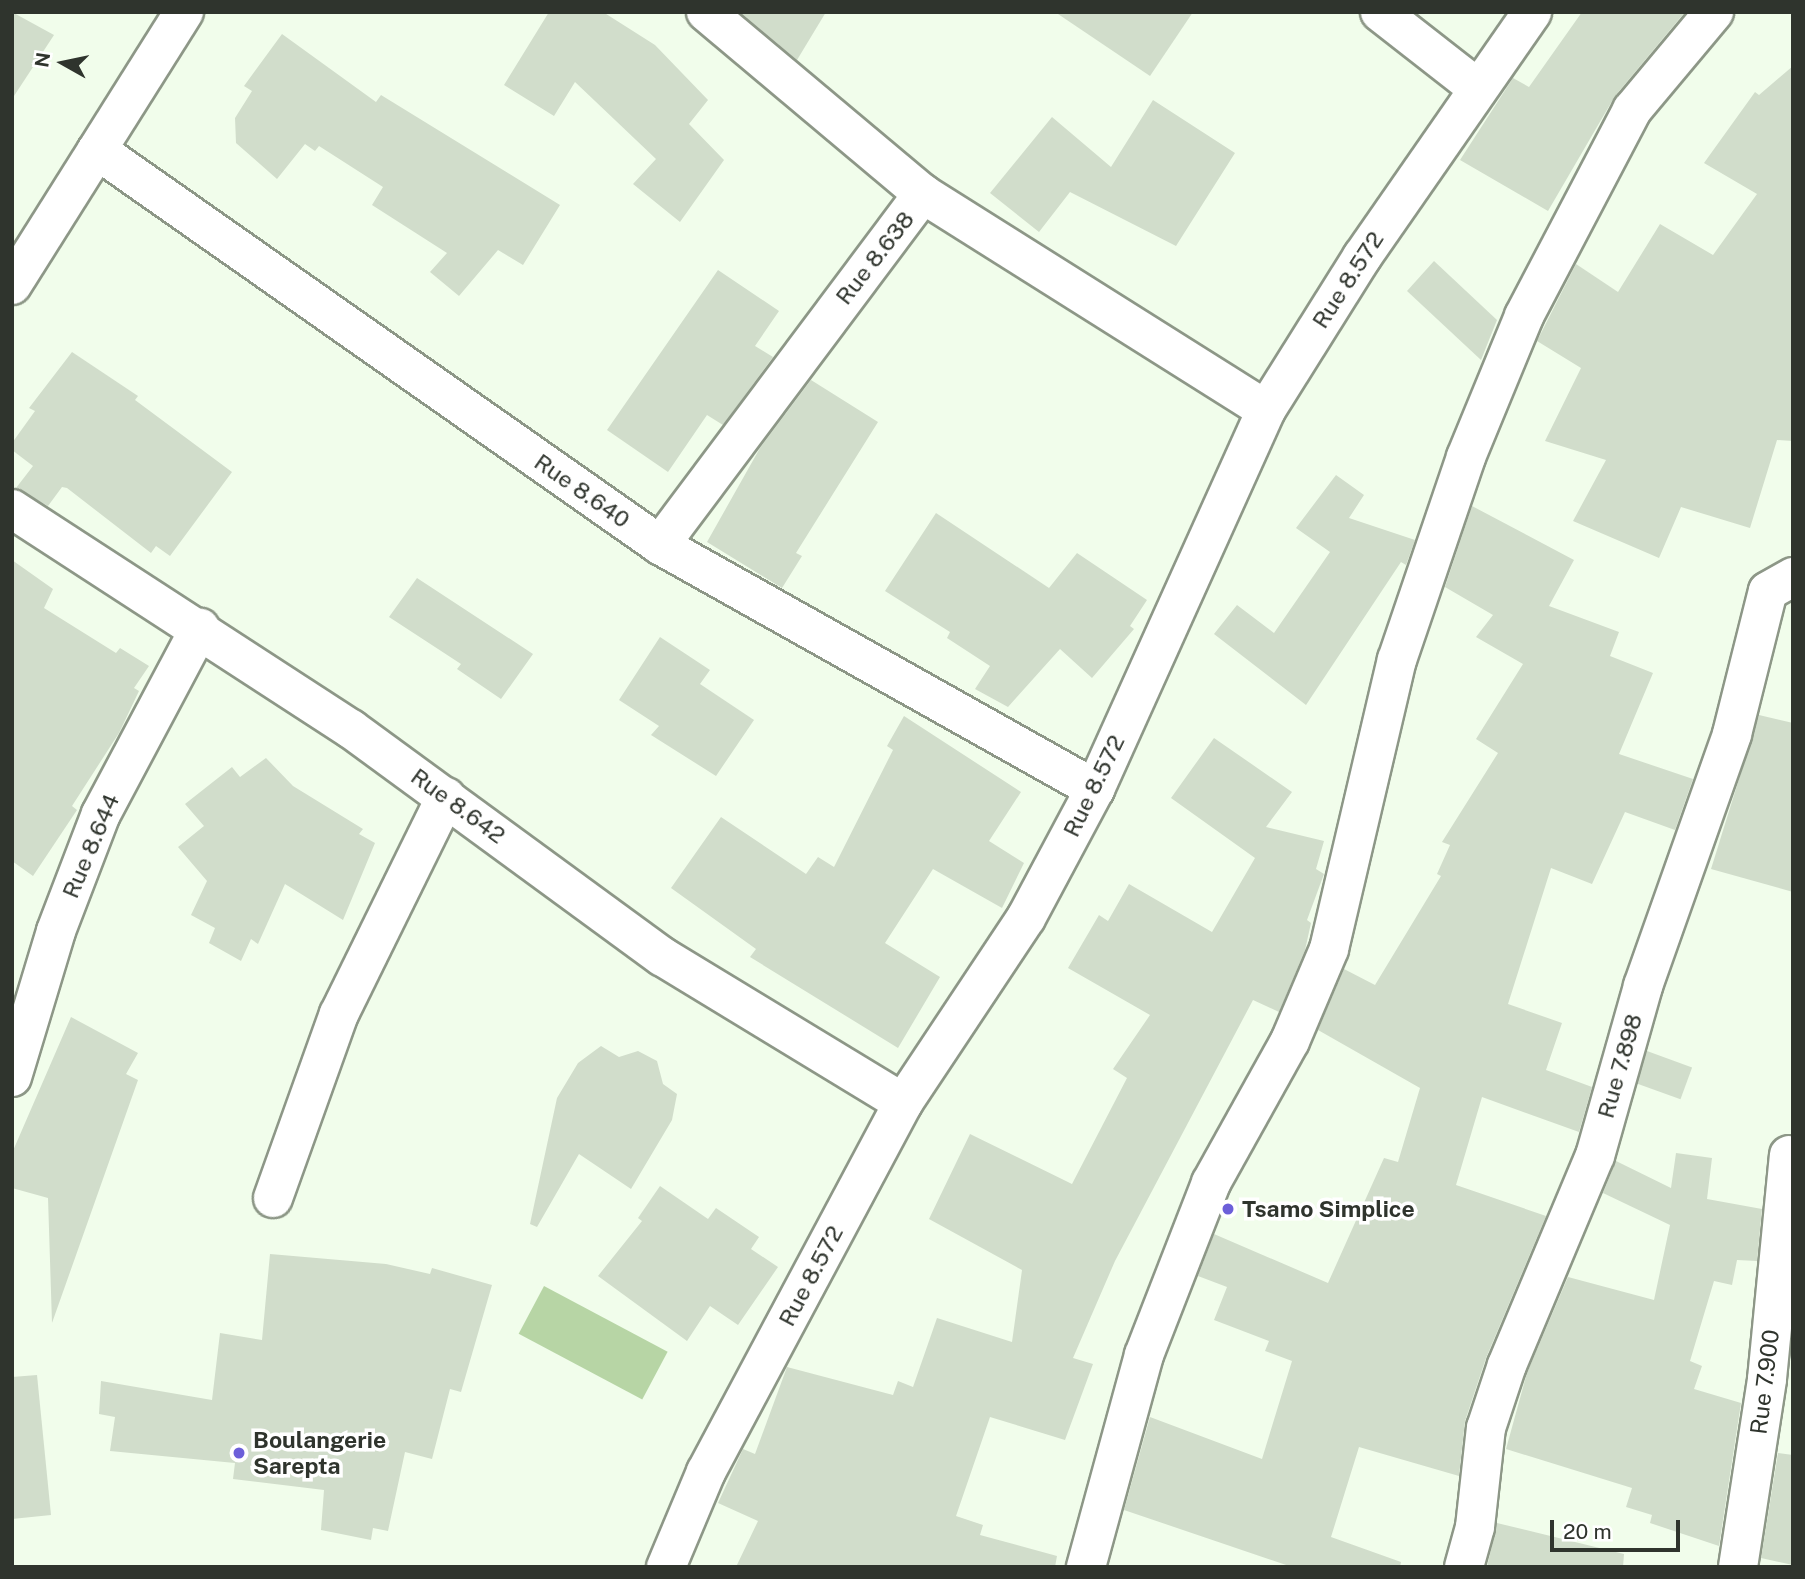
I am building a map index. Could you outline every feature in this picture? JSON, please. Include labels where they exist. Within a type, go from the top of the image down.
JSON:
[{"type":"street","points":[[12,285],[184,12]]},
{"type":"street","points":[[706,12],[923,194]]},
{"type":"street","points":[[1380,12],[1476,87]]},
{"type":"street","name":"Rue 8.572","points":[[666,1567],[706,1472],[903,1103],[1026,918],[1095,789],[1266,410],[1476,87],[1532,12]]},
{"type":"street","points":[[1086,1567],[1144,1355],[1211,1183],[1290,1041],[1329,949],[1378,727],[1453,489],[1524,316],[1632,110],[1714,12]]},
{"type":"street","name":"Rue 8.640","points":[[97,150],[660,545],[1095,789]]},
{"type":"street","name":"Rue 8.638","points":[[660,545],[923,194],[1266,410]]},
{"type":"street","name":"Rue 8.642","points":[[12,509],[200,628],[446,797],[663,957],[903,1103]]},
{"type":"street","name":"Rue 7.898","points":[[1464,1567],[1475,1527],[1490,1415],[1595,1156],[1643,986],[1732,734],[1769,591],[1793,577]]},
{"type":"street","name":"Rue 8.644","points":[[12,1077],[56,931],[102,814],[200,628]]},
{"type":"street","points":[[273,1198],[339,1014],[446,797]]},
{"type":"street","name":"Rue 7.900","points":[[1738,1567],[1767,1379],[1789,1155]]},
{"type":"green space","points":[[544,1286],[668,1352],[642,1399],[519,1334]]},
{"type":"building","points":[[12,12],[54,35],[12,99]]},
{"type":"building","points":[[549,12],[603,12],[655,45],[708,100],[689,124],[724,160],[680,222],[633,184],[656,159],[575,82],[554,116],[504,85]]},
{"type":"building","points":[[740,12],[826,12],[797,60]]},
{"type":"building","points":[[1055,12],[1193,12],[1150,76]]},
{"type":"building","points":[[1582,12],[1685,12],[1615,96],[1548,211],[1460,160],[1513,78],[1529,87]]},
{"type":"building","points":[[282,34],[376,102],[381,95],[560,205],[523,265],[498,250],[459,296],[430,272],[447,253],[372,205],[383,187],[319,146],[315,151],[305,144],[277,179],[236,143],[235,118],[252,91],[244,86]]},
{"type":"building","points":[[1793,66],[1793,441],[1777,440],[1750,528],[1681,507],[1659,558],[1573,521],[1606,460],[1545,441],[1581,368],[1537,341],[1576,264],[1618,292],[1660,224],[1713,255],[1757,194],[1704,163],[1755,92],[1759,95]]},
{"type":"building","points":[[1153,100],[1235,153],[1176,246],[1070,192],[1039,232],[990,193],[1052,117],[1111,167]]},
{"type":"building","points":[[1434,261],[1497,320],[1481,360],[1407,291]]},
{"type":"building","points":[[718,270],[779,311],[755,346],[773,357],[723,425],[707,415],[668,472],[607,430]]},
{"type":"building","points":[[72,352],[138,396],[135,400],[232,472],[170,556],[156,546],[151,553],[67,488],[62,487],[48,506],[16,488],[33,466],[12,450],[12,443],[35,411],[29,408]]},
{"type":"building","points":[[811,380],[878,422],[796,553],[802,556],[782,588],[707,542],[760,448]]},
{"type":"building","points":[[1336,475],[1364,495],[1349,518],[1415,540],[1406,565],[1401,562],[1306,705],[1214,634],[1237,605],[1274,633],[1330,552],[1296,528]]},
{"type":"building","points":[[1472,506],[1574,560],[1549,606],[1619,632],[1610,656],[1653,673],[1619,754],[1693,779],[1675,830],[1625,812],[1592,884],[1551,868],[1508,1004],[1562,1023],[1546,1070],[1592,1087],[1579,1132],[1482,1097],[1456,1185],[1546,1216],[1486,1358],[1465,1421],[1459,1476],[1359,1447],[1331,1537],[1401,1562],[1400,1567],[1292,1567],[1124,1510],[1150,1417],[1262,1459],[1292,1361],[1265,1351],[1269,1341],[1214,1320],[1227,1287],[1198,1276],[1214,1234],[1328,1283],[1384,1158],[1398,1162],[1420,1088],[1318,1030],[1344,969],[1375,985],[1441,876],[1437,874],[1450,845],[1442,842],[1498,753],[1476,739],[1523,664],[1476,637],[1493,615],[1445,587]]},
{"type":"building","points":[[936,513],[1049,588],[1077,553],[1147,600],[1130,626],[1134,629],[1092,678],[1060,649],[1008,707],[975,689],[990,666],[947,638],[950,632],[885,591]]},
{"type":"building","points":[[12,560],[53,589],[44,608],[116,653],[120,648],[149,666],[134,688],[139,691],[119,733],[72,806],[77,810],[33,876],[12,861]]},
{"type":"building","points":[[417,578],[533,654],[501,699],[457,669],[461,664],[389,617]]},
{"type":"building","points":[[660,637],[710,670],[700,684],[754,720],[716,776],[651,735],[659,726],[619,700]]},
{"type":"building","points":[[1759,715],[1793,723],[1793,892],[1711,869]]},
{"type":"building","points":[[904,716],[1021,792],[989,841],[1024,863],[1002,908],[933,869],[885,943],[940,977],[898,1048],[750,957],[756,949],[671,888],[721,817],[806,874],[818,857],[834,867],[893,750],[887,746]]},
{"type":"building","points":[[1214,738],[1292,792],[1266,827],[1324,841],[1316,869],[1324,874],[1307,920],[1311,923],[1305,950],[1279,1012],[1253,1000],[1115,1261],[1073,1358],[1093,1364],[1065,1440],[990,1417],[956,1516],[983,1525],[980,1535],[1057,1556],[1055,1567],[736,1567],[758,1521],[718,1503],[743,1449],[755,1454],[787,1367],[893,1395],[898,1381],[913,1387],[937,1318],[1012,1342],[1022,1270],[929,1219],[970,1134],[1072,1184],[1127,1078],[1113,1069],[1150,1015],[1068,968],[1099,915],[1108,921],[1129,884],[1212,932],[1255,858],[1171,798]]},
{"type":"building","points":[[266,758],[293,786],[363,829],[359,834],[375,843],[343,920],[285,884],[258,944],[251,939],[241,961],[209,943],[215,928],[191,915],[207,881],[178,847],[204,826],[185,804],[232,767],[240,777]]},
{"type":"building","points":[[71,1017],[138,1053],[126,1074],[138,1080],[52,1323],[48,1198],[12,1188],[12,1153]]},
{"type":"building","points":[[601,1046],[619,1057],[638,1051],[657,1061],[663,1084],[677,1094],[672,1120],[631,1189],[579,1154],[537,1227],[530,1224],[557,1098],[578,1063]]},
{"type":"building","points":[[1647,1051],[1692,1067],[1680,1099],[1635,1083]]},
{"type":"building","points":[[1676,1153],[1712,1158],[1707,1199],[1762,1209],[1757,1261],[1737,1260],[1732,1285],[1714,1281],[1690,1361],[1702,1366],[1694,1389],[1741,1403],[1719,1546],[1650,1523],[1652,1515],[1626,1507],[1632,1488],[1506,1449],[1527,1373],[1568,1277],[1654,1300],[1670,1225],[1603,1193],[1616,1161],[1671,1188]]},
{"type":"building","points":[[660,1186],[708,1219],[716,1208],[759,1237],[751,1249],[778,1267],[738,1325],[710,1306],[687,1341],[598,1276],[642,1221],[638,1218]]},
{"type":"building","points":[[270,1254],[386,1264],[430,1274],[432,1268],[492,1285],[461,1392],[450,1389],[432,1459],[405,1452],[388,1531],[373,1528],[371,1540],[321,1530],[324,1490],[233,1479],[235,1463],[110,1451],[115,1417],[99,1414],[101,1381],[212,1400],[220,1333],[262,1340]]},
{"type":"building","points":[[37,1375],[51,1515],[12,1519],[12,1377]]},
{"type":"building","points":[[1778,1453],[1793,1455],[1793,1565],[1761,1558]]},
{"type":"building","points":[[1497,1523],[1624,1554],[1623,1567],[1487,1567]]},
{"type":"place","name":"Tsamo Simplice","points":[[1228,1209]]},
{"type":"place","name":"Boulangerie Sarepta","points":[[239,1453]]}]
